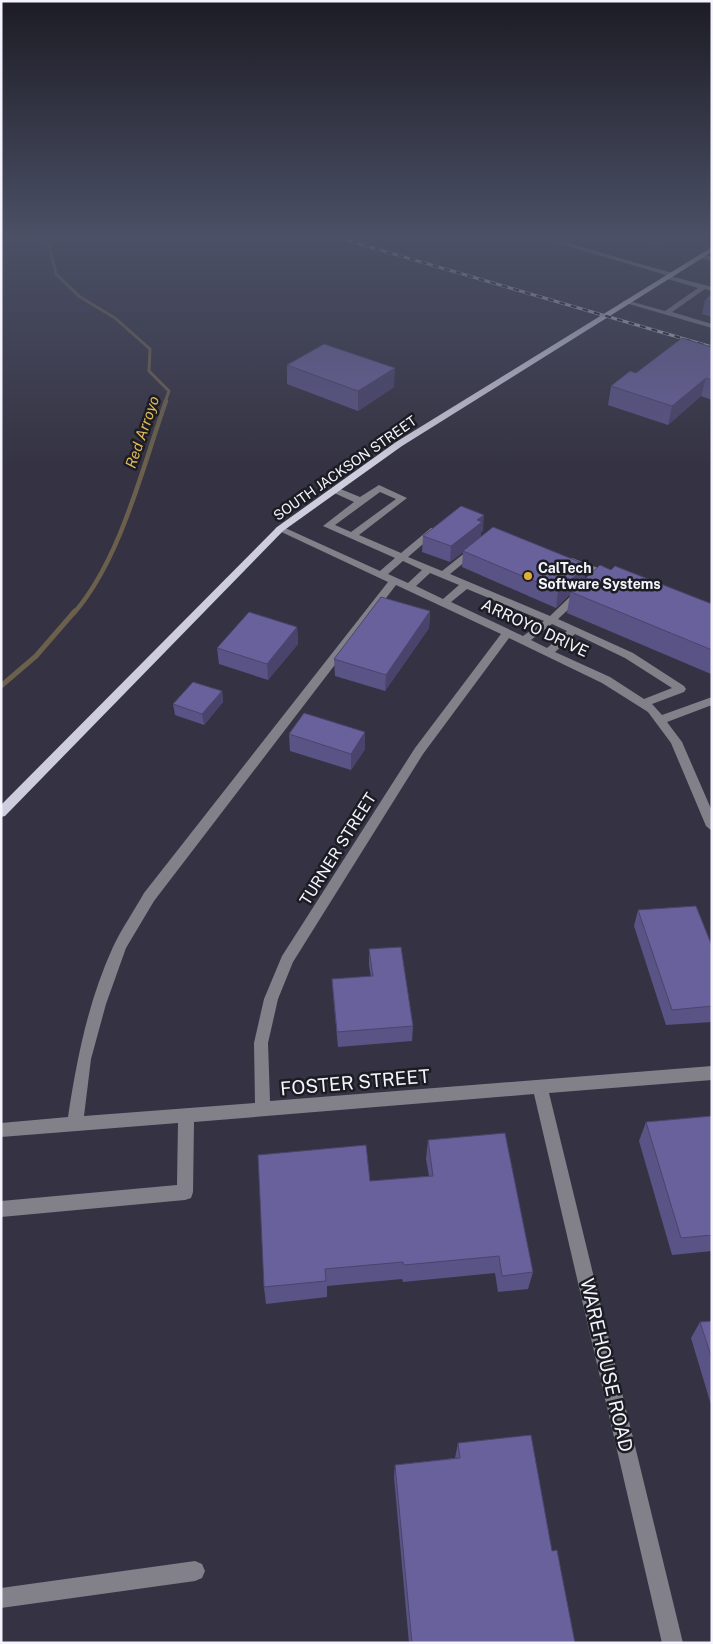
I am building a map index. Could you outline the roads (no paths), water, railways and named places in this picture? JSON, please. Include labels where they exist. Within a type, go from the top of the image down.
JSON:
[{"type":"main road","name":"SOUTH JACKSON STREET","points":[[1,813],[154,660],[280,529],[400,444],[611,312]]},
{"type":"street","points":[[661,312],[712,326]]},
{"type":"street","points":[[352,536],[402,498],[379,488],[328,526],[601,641],[664,676],[699,706]]},
{"type":"street","points":[[335,490],[360,501]]},
{"type":"street","points":[[381,575],[446,521]]},
{"type":"street","name":"ARROYO DRIVE","points":[[280,529],[507,632],[606,680],[652,709],[676,742],[712,826]]},
{"type":"street","points":[[443,575],[482,544]]},
{"type":"street","points":[[524,641],[606,574],[558,555]]},
{"type":"street","points":[[408,588],[429,569]]},
{"type":"street","points":[[75,1124],[84,1059],[99,1004],[120,947],[149,897],[394,581]]},
{"type":"street","points":[[444,603],[467,584]]},
{"type":"street","points":[[548,652],[574,630]]},
{"type":"street","name":"TURNER STREET","points":[[264,1109],[261,1043],[270,999],[287,960],[419,751],[507,632]]},
{"type":"street","points":[[643,703],[680,690]]},
{"type":"street","points":[[660,720],[712,702]]},
{"type":"street","name":"FOSTER STREET","points":[[1,1130],[712,1073]]},
{"type":"street","name":"WAREHOUSE ROAD","points":[[540,1087],[673,1643]]},
{"type":"street","points":[[1,1209],[185,1192],[186,1115]]},
{"type":"street","points":[[1,1598],[195,1571]]},
{"type":"waterway","name":"Red Arroyo","points":[[105,312],[115,318],[150,349],[149,371],[169,391],[165,402]]},
{"type":"waterway","name":"Red Arroyo","points":[[74,613],[105,567],[117,540],[129,512],[166,401]]},
{"type":"waterway","name":"Red Arroyo","points":[[1,686],[36,656],[75,611]]},
{"type":"railway","points":[[591,312],[712,347]]},
{"type":"place","name":"CalTech Software Systems","points":[[528,576]]}]
